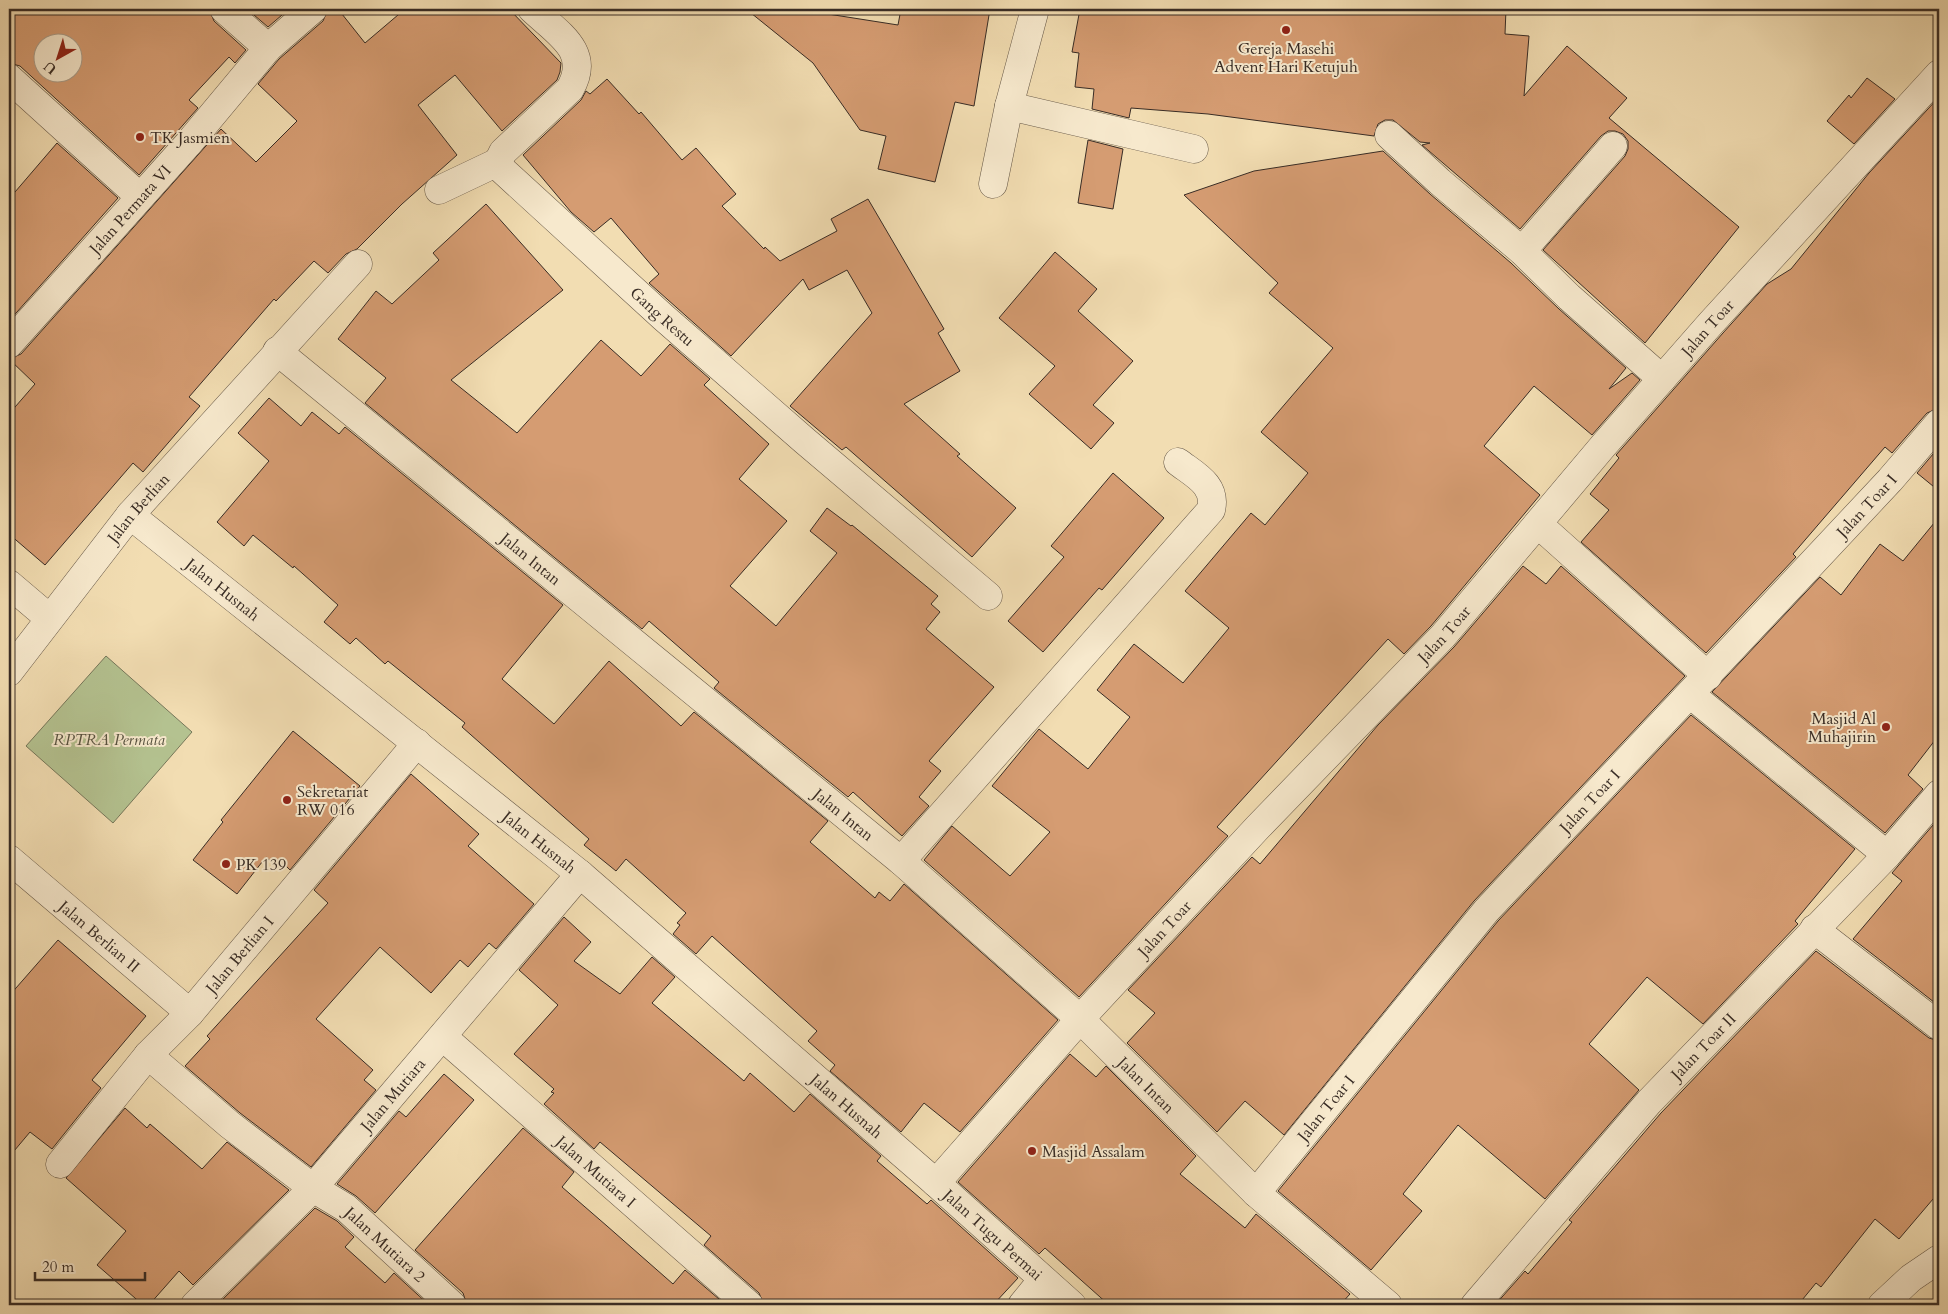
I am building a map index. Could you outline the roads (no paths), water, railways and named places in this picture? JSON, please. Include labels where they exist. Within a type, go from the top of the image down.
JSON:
[{"type":"street","points":[[224,9],[268,48]]},
{"type":"street","name":"Jalan Permata VI","points":[[9,344],[139,196],[188,144],[268,48],[313,9]]},
{"type":"street","points":[[439,190],[498,162],[503,152],[570,89],[576,78],[579,65],[576,52],[532,9]]},
{"type":"street","points":[[993,184],[1009,106],[1035,9]]},
{"type":"street","name":"Jalan Toar","points":[[936,1183],[1080,1019],[1258,827],[1443,636],[1662,379],[1939,74]]},
{"type":"street","points":[[9,78],[139,196]]},
{"type":"street","points":[[1009,106],[1194,149]]},
{"type":"street","points":[[1389,135],[1440,182],[1522,251],[1569,297],[1662,379]]},
{"type":"street","points":[[1522,251],[1613,146]]},
{"type":"street","name":"Gang Restu","points":[[498,162],[498,166],[508,176],[663,317],[805,441],[988,596]]},
{"type":"street","name":"Jalan Berlian","points":[[9,672],[130,514],[276,351],[358,264]]},
{"type":"street","name":"Jalan Intan","points":[[276,351],[901,861],[1080,1019],[1256,1193],[1388,1305]]},
{"type":"street","name":"Jalan Toar I","points":[[1256,1193],[1486,911],[1890,480],[1939,423]]},
{"type":"street","points":[[901,861],[1211,510],[1213,500],[1210,488],[1178,462]]},
{"type":"street","name":"Jalan Husnah","points":[[130,514],[580,874],[936,1183]]},
{"type":"street","points":[[1538,524],[1699,685],[1887,855]]},
{"type":"street","points":[[9,584],[49,618]]},
{"type":"street","name":"Jalan Berlian I","points":[[60,1164],[148,1055],[190,1013],[417,743]]},
{"type":"street","name":"Jalan Toar II","points":[[1475,1305],[1650,1102],[1887,855],[1939,794]]},
{"type":"street","name":"Jalan Berlian II","points":[[9,859],[190,1013]]},
{"type":"street","name":"Jalan Mutiara","points":[[196,1305],[313,1188],[580,874]]},
{"type":"street","points":[[1814,929],[1939,1026]]},
{"type":"street","name":"Jalan Mutiara I","points":[[442,1037],[749,1305]]},
{"type":"street","name":"Jalan Mutiara 2","points":[[148,1055],[230,1125],[313,1188],[346,1208],[452,1305]]},
{"type":"street","name":"Jalan Tugu Permai","points":[[936,1183],[1072,1305]]},
{"type":"street","points":[[1882,1305],[1911,1278],[1939,1259]]},
{"type":"place","name":"Gereja Masehi Advent Hari Ketujuh","points":[[1286,30]]},
{"type":"place","name":"TK Jasmien","points":[[140,137]]},
{"type":"place","name":"Masjid Al Muhajirin","points":[[1886,727]]},
{"type":"place","name":"Sekretariat RW 016","points":[[287,800]]},
{"type":"place","name":"PK 139","points":[[226,864]]},
{"type":"place","name":"Masjid Assalam","points":[[1032,1151]]},
{"type":"park label","name":"RPTRA Permata","points":[[109,739]]}]
